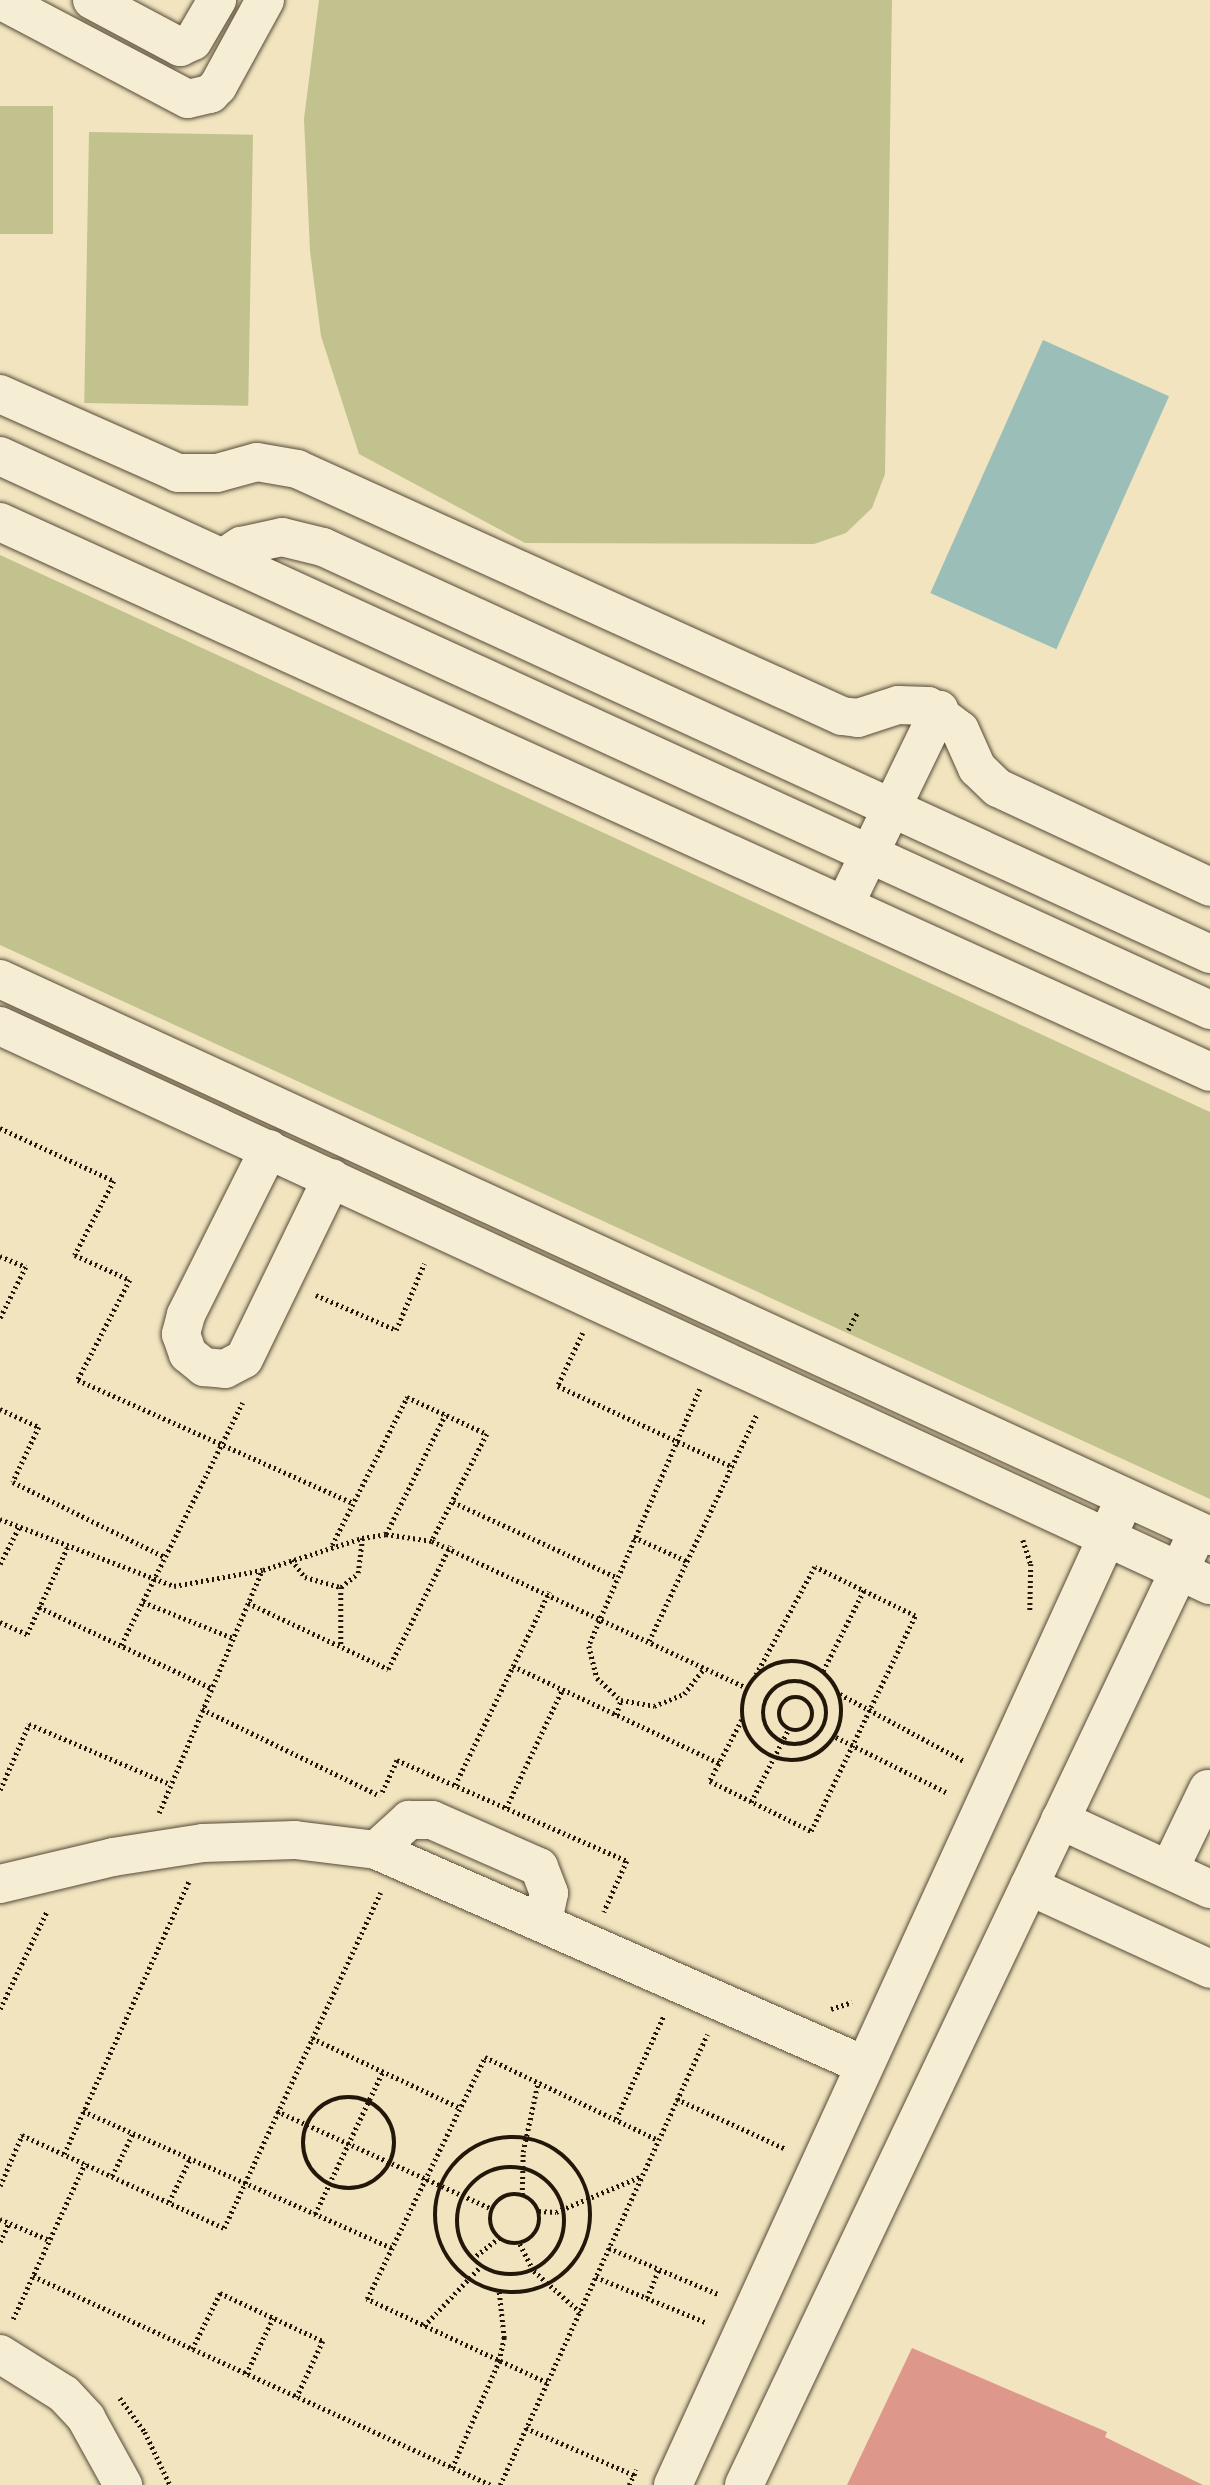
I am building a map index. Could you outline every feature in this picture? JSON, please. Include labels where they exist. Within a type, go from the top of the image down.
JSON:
[{"type":"street","points":[[0,0],[188,99],[218,86],[265,0]]},
{"type":"street","points":[[92,0],[180,47],[193,41],[217,0]]},
{"type":"street","points":[[0,394],[178,473],[217,473],[257,462],[297,469],[842,716],[872,716],[913,703],[939,710],[960,730],[977,768],[998,788],[1210,887]]},
{"type":"street","points":[[0,456],[871,852],[1210,1010]]},
{"type":"street","points":[[0,522],[1210,1072]]},
{"type":"street","points":[[223,558],[261,539],[303,540],[1210,954]]},
{"type":"street","points":[[845,904],[939,710]]},
{"type":"street","points":[[0,979],[1204,1533],[1195,1578],[1060,1820],[744,2485]]},
{"type":"street","points":[[0,1026],[1195,1578]]},
{"type":"street","points":[[269,1149],[186,1315],[185,1344],[204,1367],[225,1369],[244,1359],[332,1178]]},
{"type":"street","points":[[673,2485],[1125,1497]]},
{"type":"street","points":[[1169,1870],[1208,1789]]},
{"type":"street","points":[[1060,1820],[1210,1889]]},
{"type":"street","points":[[0,1884],[113,1857],[203,1843],[295,1840],[546,1908],[864,2065]]},
{"type":"street","points":[[1029,1886],[1210,1969]]},
{"type":"street","points":[[0,2354],[64,2394],[98,2435],[123,2485]]},
{"type":"path","points":[[0,1128],[114,1181],[75,1255],[130,1280],[78,1380],[353,1503]]},
{"type":"path","points":[[312,1293],[396,1330],[428,1254]]},
{"type":"path","points":[[0,1256],[26,1267],[0,1320]]},
{"type":"path","points":[[588,1324],[558,1386],[676,1443],[733,1467]]},
{"type":"path","points":[[704,1668],[684,1694],[654,1706],[621,1700],[597,1678],[589,1646],[598,1615],[706,1375]]},
{"type":"path","points":[[121,1645],[246,1395]]},
{"type":"path","points":[[331,1546],[407,1397],[486,1434],[432,1541]]},
{"type":"path","points":[[0,1409],[39,1427],[13,1482],[165,1557]]},
{"type":"path","points":[[649,1641],[759,1411]]},
{"type":"path","points":[[386,1534],[445,1415]]},
{"type":"path","points":[[453,1502],[616,1577]]},
{"type":"path","points":[[0,1519],[153,1581],[207,1583],[263,1570],[331,1546],[386,1534],[432,1541],[450,1546],[549,1592],[747,1688]]},
{"type":"path","points":[[0,1564],[19,1527]]},
{"type":"path","points":[[1016,1529],[1031,1564],[1027,1622]]},
{"type":"path","points":[[634,1537],[687,1561]]},
{"type":"path","points":[[341,1587],[358,1573],[362,1538]]},
{"type":"path","points":[[248,1603],[387,1670],[450,1546]]},
{"type":"path","points":[[0,1622],[27,1634],[67,1548]]},
{"type":"path","points":[[292,1560],[305,1577],[341,1587]]},
{"type":"path","points":[[815,1567],[864,1590],[915,1616],[811,1831],[710,1780],[742,1720],[747,1688],[815,1567]]},
{"type":"path","points":[[156,1822],[263,1570]]},
{"type":"path","points":[[341,1587],[341,1647]]},
{"type":"path","points":[[823,1671],[864,1590]]},
{"type":"path","points":[[455,1785],[549,1592]]},
{"type":"path","points":[[143,1602],[233,1638]]},
{"type":"path","points":[[39,1607],[211,1688]]},
{"type":"path","points":[[755,1676],[788,1661],[823,1671],[840,1694],[968,1763]]},
{"type":"path","points":[[513,1666],[719,1763]]},
{"type":"path","points":[[786,1682],[810,1685],[826,1704],[823,1728],[804,1744],[780,1742],[764,1722],[766,1698],[786,1682]]},
{"type":"path","points":[[506,1808],[562,1689]]},
{"type":"path","points":[[742,1720],[752,1742],[771,1757],[800,1761],[836,1737],[842,1724],[840,1694]]},
{"type":"path","points":[[795,1697],[803,1699],[810,1705],[811,1722],[796,1731],[788,1730],[781,1723],[780,1706],[795,1697]]},
{"type":"path","points":[[615,1715],[621,1700]]},
{"type":"path","points":[[202,1709],[381,1796]]},
{"type":"path","points":[[0,1790],[29,1724],[170,1784]]},
{"type":"path","points":[[751,1802],[771,1757],[788,1730]]},
{"type":"path","points":[[836,1737],[953,1795]]},
{"type":"path","points":[[963,1774],[974,1750]]},
{"type":"path","points":[[948,1808],[958,1784]]},
{"type":"path","points":[[0,2186],[22,2135],[224,2228],[312,2038],[381,1865]]},
{"type":"path","points":[[64,2154],[195,1869]]},
{"type":"path","points":[[0,2009],[52,1901]]},
{"type":"path","points":[[546,1908],[615,1922]]},
{"type":"path","points":[[818,2008],[847,2006],[859,1997]]},
{"type":"path","points":[[616,2119],[668,2007]]},
{"type":"path","points":[[500,2485],[710,2027]]},
{"type":"path","points":[[312,2038],[460,2108]]},
{"type":"path","points":[[547,2383],[367,2299],[485,2057],[658,2140]]},
{"type":"path","points":[[315,2214],[383,2071]]},
{"type":"path","points":[[522,2195],[521,2168],[538,2082]]},
{"type":"path","points":[[347,2096],[369,2100],[393,2127],[391,2162],[372,2183],[343,2189],[329,2185],[305,2159],[306,2124],[326,2102],[347,2096]]},
{"type":"path","points":[[677,2099],[786,2149]]},
{"type":"path","points":[[83,2111],[392,2248]]},
{"type":"path","points":[[277,2111],[492,2209]]},
{"type":"path","points":[[112,2176],[133,2133]]},
{"type":"path","points":[[526,2139],[559,2152],[588,2194],[592,2212],[585,2246],[564,2274],[549,2284],[499,2292],[468,2279],[438,2236],[441,2185],[452,2166],[485,2142],[526,2139]]},
{"type":"path","points":[[781,2161],[791,2139]]},
{"type":"path","points":[[169,2202],[190,2159]]},
{"type":"path","points":[[13,2319],[85,2164]]},
{"type":"path","points":[[521,2168],[549,2181],[564,2207],[566,2222],[557,2252],[534,2271],[516,2276],[481,2266],[472,2259],[457,2228],[464,2194],[489,2172],[521,2168]]},
{"type":"path","points":[[539,2211],[564,2207],[588,2194],[642,2176]]},
{"type":"path","points":[[492,2209],[510,2195],[522,2195],[539,2211]]},
{"type":"path","points":[[492,2209],[492,2230],[499,2238],[520,2244],[534,2271],[580,2312]]},
{"type":"path","points":[[520,2244],[537,2232],[539,2211]]},
{"type":"path","points":[[0,2219],[49,2240]]},
{"type":"path","points":[[0,2242],[9,2222]]},
{"type":"path","points":[[472,2259],[499,2238]]},
{"type":"path","points":[[609,2248],[718,2294]]},
{"type":"path","points":[[424,2326],[481,2266]]},
{"type":"path","points":[[647,2298],[659,2269]]},
{"type":"path","points":[[33,2276],[491,2485]]},
{"type":"path","points":[[596,2277],[705,2322]]},
{"type":"path","points":[[714,2303],[724,2282]]},
{"type":"path","points":[[452,2468],[499,2361],[504,2338],[499,2292]]},
{"type":"path","points":[[192,2349],[220,2293],[323,2341],[297,2397]]},
{"type":"path","points":[[700,2334],[710,2313]]},
{"type":"path","points":[[246,2374],[274,2318]]},
{"type":"path","points":[[526,2428],[634,2475]]},
{"type":"path","points":[[629,2485],[639,2463]]},
{"type":"green space","points":[[319,0],[892,0],[885,474],[872,508],[846,533],[814,544],[525,543],[359,454],[321,336],[310,251],[304,119]]},
{"type":"green space","points":[[0,106],[53,106],[53,234],[0,234]]},
{"type":"green space","points":[[89,132],[253,135],[248,406],[84,403]]},
{"type":"green space","points":[[0,555],[1210,1112],[1210,1499],[0,945]]},
{"type":"water","points":[[1043,340],[1169,396],[1056,649],[930,593]]},
{"type":"building","points":[[912,2348],[1107,2432],[1105,2437],[1203,2485],[847,2485]]}]
